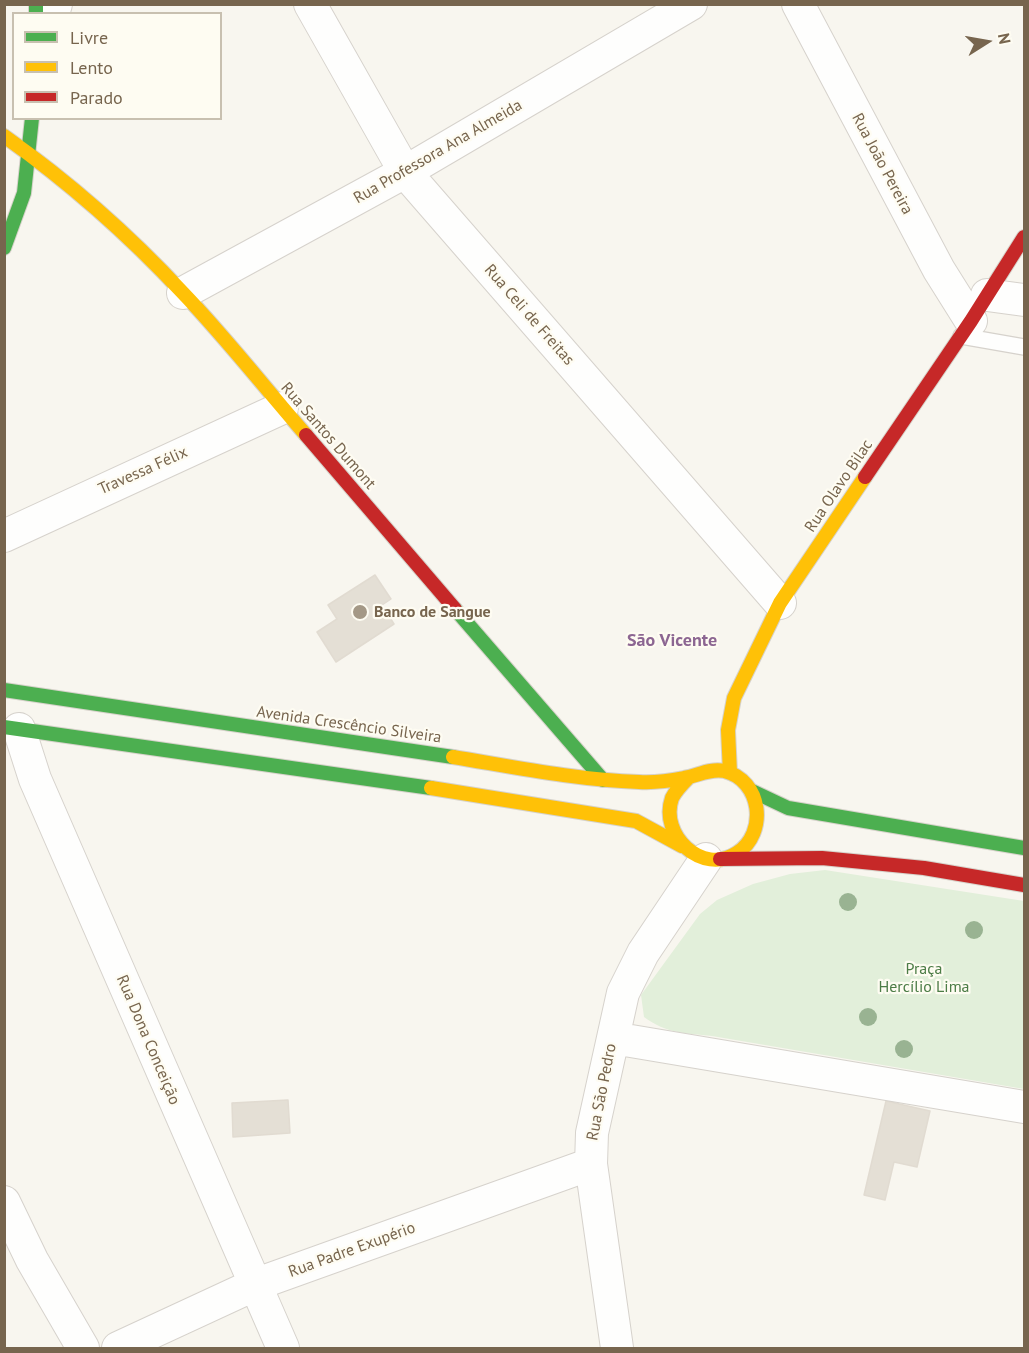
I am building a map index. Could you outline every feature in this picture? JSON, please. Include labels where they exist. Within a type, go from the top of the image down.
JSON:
[{"type":"main road","points":[[4,248],[24,193],[32,120]]},
{"type":"main road","name":"Rua Santos Dumont","points":[[4,136],[99,211],[183,294],[603,780]]},
{"type":"main road","name":"Rua Olavo Bilac","points":[[730,773],[728,730],[734,698],[780,603],[973,318],[1024,237]]},
{"type":"main road","name":"Avenida Crescêncio Silveira","points":[[4,690],[603,780],[648,782],[689,777]]},
{"type":"main road","points":[[12,728],[387,781],[636,821],[703,855],[822,858],[924,868],[1024,885]]},
{"type":"main road","points":[[716,770],[730,773],[741,779],[752,791],[758,804],[759,819],[754,834],[746,846],[734,855],[703,855],[673,833],[669,818],[671,802],[678,788],[689,777],[702,771],[716,770]]},
{"type":"main road","points":[[752,791],[788,808],[1024,848]]},
{"type":"street","name":"Rua Celi de Freitas","points":[[310,4],[405,172],[780,603]]},
{"type":"street","name":"Rua Professora Ana Almeida","points":[[183,294],[405,172],[691,4]]},
{"type":"street","name":"Rua João Pereira","points":[[798,4],[939,270],[973,318]]},
{"type":"street","points":[[973,318],[1024,300]]},
{"type":"street","name":"Travessa Félix","points":[[4,536],[282,408]]},
{"type":"street","name":"Rua Dona Conceição","points":[[12,728],[283,1348]]},
{"type":"street","name":"Rua São Pedro","points":[[617,1348],[591,1164],[592,1133],[623,993],[643,953],[703,855]]},
{"type":"street","points":[[613,1038],[1024,1107]]},
{"type":"street","name":"Rua Padre Exupério","points":[[118,1348],[254,1285],[591,1164]]},
{"type":"street","points":[[4,1202],[33,1260],[83,1348]]},
{"type":"lane","points":[[973,318],[1024,347]]},
{"type":"green space","name":"Praça Hercílio Lima","points":[[825,870],[1024,901],[1024,1089],[677,1032],[652,1023],[644,1017],[641,995],[700,914],[717,900],[753,884],[790,874]]},
{"type":"building","name":"Banco de Sangue","points":[[375,575],[391,599],[382,605],[394,624],[336,662],[317,632],[337,619],[328,605]]},
{"type":"building","points":[[288,1100],[290,1133],[233,1137],[232,1103]]},
{"type":"building","points":[[886,1101],[930,1111],[917,1167],[894,1162],[885,1200],[864,1195]]},
{"type":"traffic: fast","points":[[36,4],[36,12]]},
{"type":"traffic: fast","points":[[4,248],[24,193],[32,120]]},
{"type":"traffic: fast","points":[[455,609],[603,780]]},
{"type":"traffic: fast","points":[[4,690],[453,757]]},
{"type":"traffic: fast","points":[[4,727],[431,788]]},
{"type":"traffic: fast","points":[[752,791],[788,808],[1024,848]]},
{"type":"traffic: slow","points":[[4,136],[98,210],[141,250],[215,328],[306,435]]},
{"type":"traffic: slow","points":[[730,773],[728,730],[734,698],[780,603],[865,477]]},
{"type":"traffic: slow","points":[[453,757],[569,776],[616,781],[667,781],[709,771],[724,771],[737,776],[746,785],[753,796],[756,808],[757,821],[753,833],[747,844],[737,853],[724,859],[710,859],[686,848],[678,838],[672,825],[670,812],[672,798],[689,777]]},
{"type":"traffic: slow","points":[[431,788],[636,821],[682,846]]},
{"type":"traffic: jam","points":[[865,477],[971,321],[1024,237]]},
{"type":"traffic: jam","points":[[306,435],[455,609]]},
{"type":"traffic: jam","points":[[720,859],[822,858],[924,868],[1024,885]]},
{"type":"place","name":"Banco de Sangue","points":[[360,612]]},
{"type":"district","name":"São Vicente","points":[[672,641]]}]
